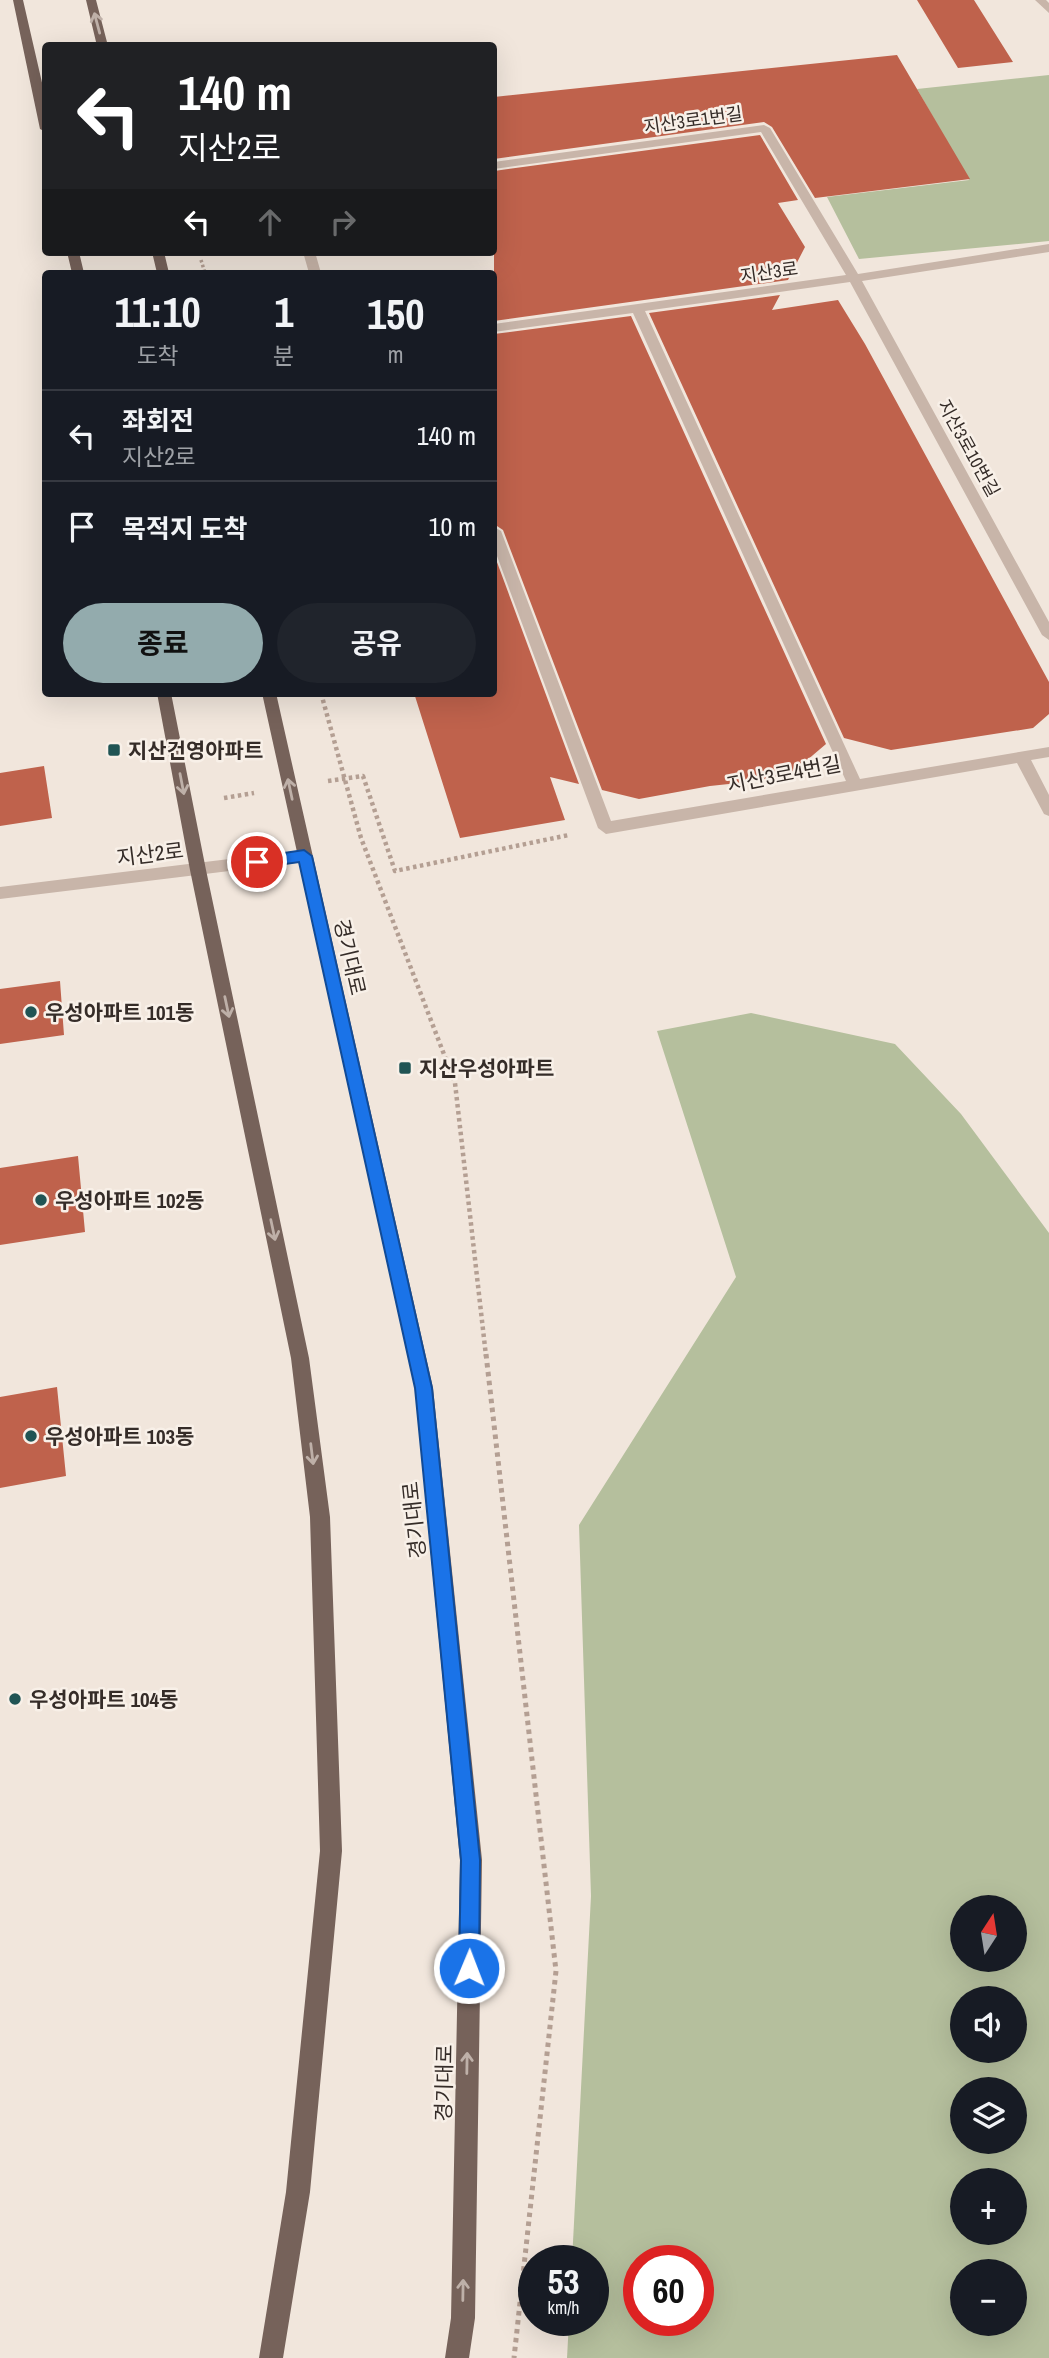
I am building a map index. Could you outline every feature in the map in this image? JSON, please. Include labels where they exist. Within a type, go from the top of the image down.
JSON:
[{"type":"main road","points":[[18,0],[42,111]]},
{"type":"main road","points":[[92,0],[102,42]]},
{"type":"main road","points":[[165,697],[198,870],[300,1358],[320,1517],[331,1851],[298,2192],[271,2358]]},
{"type":"main road","name":"경기대로","points":[[270,697],[424,1388],[471,1860],[463,2318],[457,2358]]},
{"type":"street","points":[[1040,0],[1049,10]]},
{"type":"street","name":"지산3로1번길","points":[[497,165],[764,128],[854,278]]},
{"type":"street","name":"지산3로","points":[[497,328],[1049,248]]},
{"type":"street","name":"지산3로10번길","points":[[854,278],[1049,635]]},
{"type":"street","name":"지산3로4번길","points":[[606,828],[855,784],[636,308]]},
{"type":"street","points":[[497,539],[606,828]]},
{"type":"street","points":[[855,784],[1049,752]]},
{"type":"street","points":[[1021,757],[1049,810]]},
{"type":"street","name":"지산2로","points":[[0,893],[304,856]]},
{"type":"path","points":[[322,697],[361,838],[455,1083],[556,1971],[514,2358]]},
{"type":"path","points":[[186,804],[363,776],[396,871],[606,828]]},
{"type":"green space","points":[[1049,75],[1049,241],[859,259],[827,197],[969,180],[917,89]]},
{"type":"green space","points":[[751,1013],[895,1044],[961,1114],[1049,1233],[1049,2358],[567,2358],[568,2336],[609,2336],[609,2245],[573,2245],[591,1896],[579,1525],[736,1277],[657,1031]]},
{"type":"building","points":[[917,0],[974,0],[1013,62],[958,68]]},
{"type":"building","points":[[897,55],[970,179],[815,198],[772,127],[764,122],[497,159],[497,97]]},
{"type":"building","points":[[760,135],[798,200],[778,203],[805,247],[788,280],[497,321],[497,270],[494,270],[494,256],[497,256],[497,171]]},
{"type":"building","points":[[780,295],[772,310],[838,300],[865,344],[1049,682],[1049,714],[1033,728],[891,750],[844,738],[649,313]]},
{"type":"building","points":[[631,316],[826,744],[786,778],[710,786],[639,799],[602,790],[503,530],[497,526],[497,334]]},
{"type":"building","points":[[497,562],[579,784],[550,777],[565,820],[460,838],[415,697],[497,697]]},
{"type":"building","points":[[44,766],[52,818],[0,826],[0,773]]},
{"type":"building","name":"우성아파트 101동","points":[[60,981],[64,1035],[0,1044],[0,989]]},
{"type":"building","name":"우성아파트 102동","points":[[78,1156],[85,1232],[0,1245],[0,1168]]},
{"type":"building","name":"우성아파트 103동","points":[[57,1387],[66,1476],[0,1488],[0,1397]]},
{"type":"place","name":"지산건영아파트","points":[[114,750]]},
{"type":"place","name":"우성아파트 101동","points":[[31,1012]]},
{"type":"place","name":"지산우성아파트","points":[[405,1068]]},
{"type":"place","name":"우성아파트 102동","points":[[41,1200]]},
{"type":"place","name":"우성아파트 103동","points":[[31,1436]]},
{"type":"place","name":"우성아파트 104동","points":[[15,1699]]},
{"type":"route","points":[[257,862],[304,856],[424,1388],[471,1860],[469,1968]]}]
